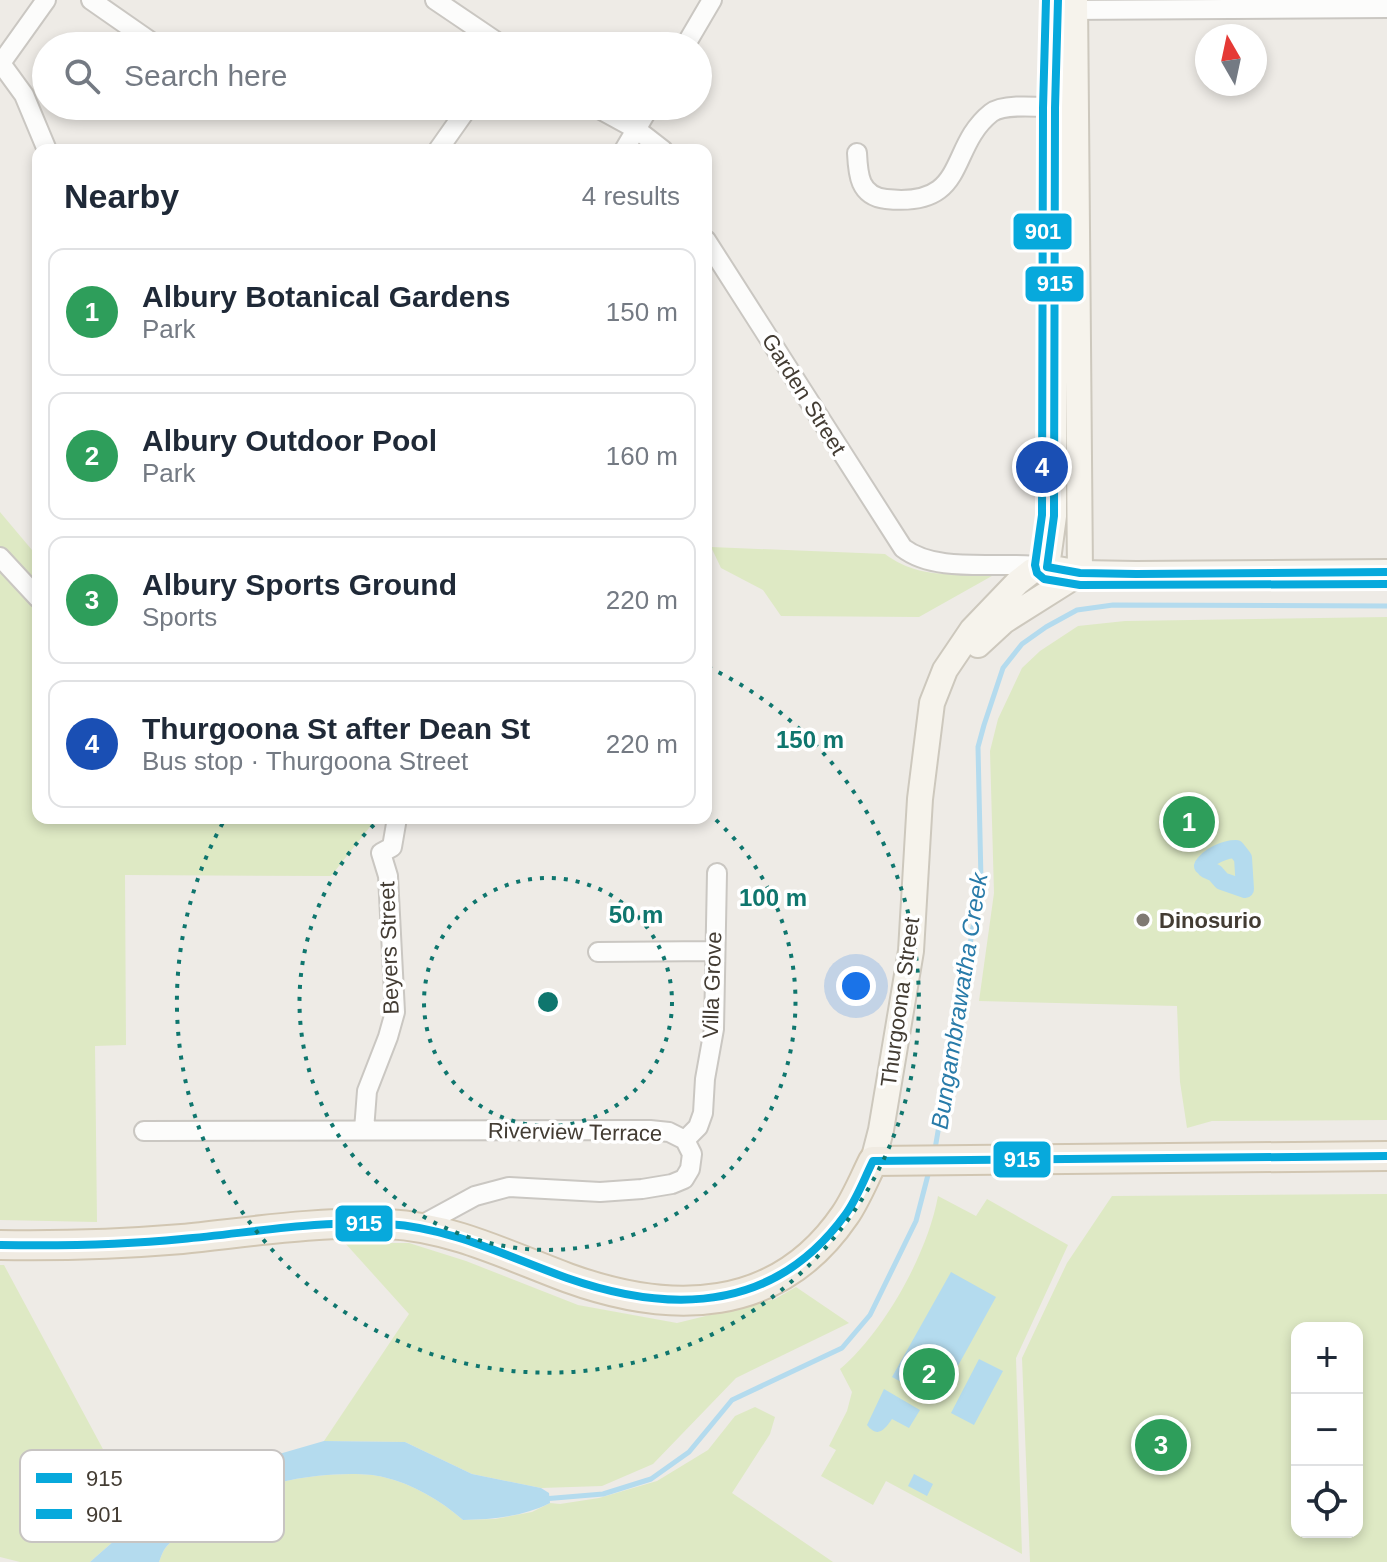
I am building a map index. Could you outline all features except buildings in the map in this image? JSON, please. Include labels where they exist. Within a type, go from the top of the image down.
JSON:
[{"type":"main road","points":[[1067,5],[1054,415],[1054,516],[1047,567],[1080,573],[1387,572]]},
{"type":"main road","points":[[1065,108],[1079,414],[1080,573]]},
{"type":"main road","points":[[1054,415],[1079,414]]},
{"type":"main road","name":"Thurgoona Street","points":[[873,1161],[911,951],[918,823],[934,695],[960,646],[1007,592],[1032,571],[1047,567]]},
{"type":"main road","name":"Thurgoona Street","points":[[926,745],[949,688],[980,642],[1014,613],[1080,573]]},
{"type":"main road","points":[[0,1245],[131,1243],[336,1224],[393,1224],[418,1227],[489,1247],[566,1277],[632,1297],[663,1302],[698,1302],[756,1288],[807,1257],[846,1215],[873,1161],[1387,1156]]},
{"type":"street","points":[[32,114],[24,95],[0,62],[46,0]]},
{"type":"street","points":[[91,0],[137,32]]},
{"type":"street","points":[[435,0],[482,32]]},
{"type":"street","points":[[693,32],[712,0]]},
{"type":"street","points":[[1067,5],[1387,8]]},
{"type":"street","points":[[857,153],[858,177],[870,194],[888,200],[930,196],[947,181],[973,136],[992,112],[1006,107],[1065,108]]},
{"type":"street","points":[[34,120],[44,144]]},
{"type":"street","points":[[442,144],[459,120]]},
{"type":"street","points":[[608,120],[632,143],[643,120]]},
{"type":"street","name":"Garden Street","points":[[712,251],[903,548],[930,563],[1047,567]]},
{"type":"street","points":[[0,557],[32,592]]},
{"type":"street","name":"Beyers Street","points":[[364,1130],[367,1091],[395,1012],[388,876],[381,853],[392,847],[396,824]]},
{"type":"street","name":"Villa Grove","points":[[685,1140],[698,1127],[703,1113],[705,1079],[714,1029],[717,873]]},
{"type":"street","points":[[598,952],[714,951]]},
{"type":"street","name":"Riverview Terrace","points":[[144,1131],[650,1130],[669,1132],[685,1140],[692,1154],[690,1169],[684,1179],[672,1184],[600,1192],[509,1187],[475,1196],[418,1227]]},
{"type":"green space","points":[[0,512],[32,550],[32,824],[372,824],[331,876],[125,875],[126,1045],[95,1046],[97,1222],[0,1220]]},
{"type":"green space","points":[[712,547],[885,554],[925,572],[999,572],[919,617],[781,616],[763,590],[721,568]]},
{"type":"green space","points":[[1387,617],[1387,1120],[1212,1121],[1187,1128],[1180,1082],[1177,1006],[979,1001],[994,893],[990,751],[998,719],[1022,668],[1040,651],[1078,626],[1125,621]]},
{"type":"green space","points":[[1387,1194],[1387,1562],[1030,1562],[1022,1358],[1067,1263],[1112,1196]]},
{"type":"green space","points":[[938,1196],[976,1216],[987,1199],[1068,1245],[1016,1358],[1022,1554],[886,1481],[873,1505],[821,1476],[836,1450],[829,1446],[847,1411],[852,1392],[840,1369],[872,1334],[902,1290],[925,1242]]},
{"type":"green space","points":[[345,1243],[409,1243],[466,1261],[578,1305],[677,1323],[775,1299],[796,1287],[849,1323],[736,1378],[653,1464],[602,1486],[541,1488],[472,1474],[405,1442],[324,1441],[409,1314]]},
{"type":"green space","points":[[0,1265],[4,1265],[103,1450],[20,1450],[20,1542],[113,1542],[90,1562],[20,1562],[0,1557]]},
{"type":"green space","points":[[755,1407],[775,1417],[770,1434],[732,1493],[833,1562],[159,1562],[171,1542],[284,1542],[284,1482],[324,1475],[373,1475],[426,1494],[463,1520],[495,1519],[532,1512],[550,1503],[599,1498],[657,1481],[708,1450],[735,1416]]},
{"type":"water","points":[[951,1272],[996,1297],[938,1402],[892,1377]]},
{"type":"water","points":[[979,1359],[1003,1371],[974,1425],[951,1413]]},
{"type":"water","points":[[884,1389],[920,1410],[909,1428],[892,1419],[878,1432],[867,1425]]},
{"type":"water","points":[[324,1441],[405,1442],[472,1474],[541,1488],[549,1493],[550,1503],[518,1514],[463,1520],[426,1494],[373,1475],[337,1474],[284,1482],[284,1453]]},
{"type":"water","points":[[914,1474],[933,1484],[927,1496],[908,1486]]},
{"type":"water","points":[[113,1542],[172,1542],[159,1562],[90,1562]]},
{"type":"waterway","name":"Bungambrawatha Creek","points":[[935,1149],[981,880],[978,747],[1003,668],[1022,644],[1077,610],[1113,605],[1387,606]]},
{"type":"waterway","points":[[1203,866],[1218,854],[1236,849],[1243,858],[1245,889],[1222,881],[1206,869]]},
{"type":"waterway","name":"Bungambrawatha Creek","points":[[543,1499],[603,1494],[651,1479],[689,1452],[732,1400],[842,1348],[870,1315],[916,1221],[929,1171]]},
{"type":"transit line","name":"901","points":[[1046,0],[1042,515],[1035,565],[1037,573],[1044,579],[1080,585],[1387,584]]},
{"type":"transit line","name":"915","points":[[1047,567],[1054,516],[1058,0]]},
{"type":"transit line","name":"915","points":[[1047,567],[1080,573],[1136,574],[1387,572]]},
{"type":"transit line","name":"915","points":[[0,1245],[137,1243],[310,1225],[388,1224],[457,1237],[607,1290],[683,1300],[720,1296],[754,1287],[787,1271],[817,1247],[845,1215],[873,1161],[1387,1156]]},
{"type":"place","name":"Thurgoona St after Dean St","points":[[1042,467]]},
{"type":"place","name":"Albury Botanical Gardens","points":[[1189,822]]},
{"type":"place","name":"Dinosurio","points":[[1143,920]]},
{"type":"place","name":"Albury Outdoor Pool","points":[[929,1374]]},
{"type":"place","name":"Albury Sports Ground","points":[[1161,1445]]}]
